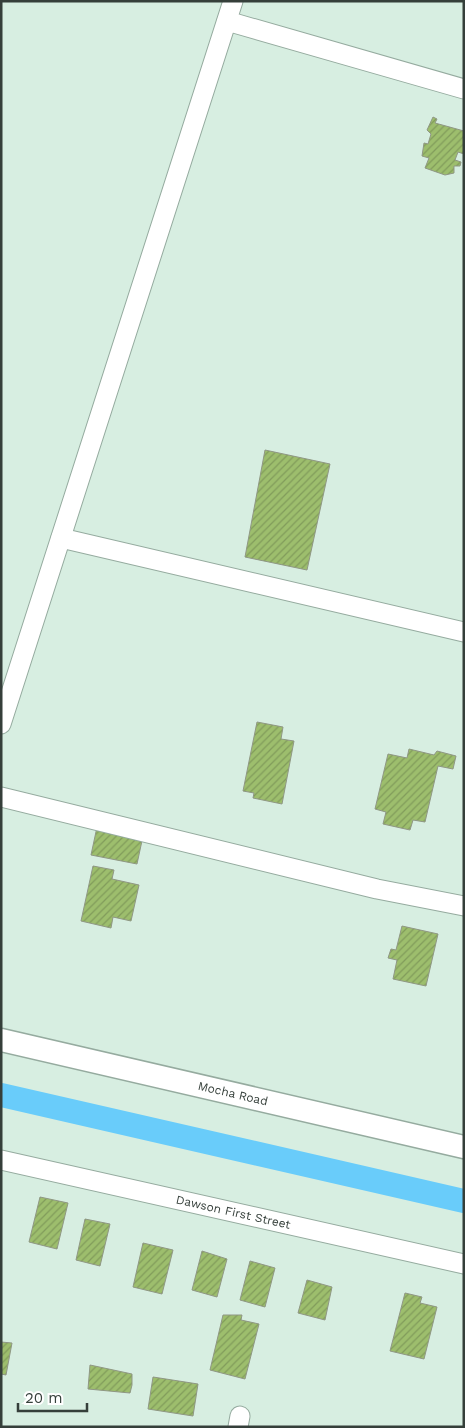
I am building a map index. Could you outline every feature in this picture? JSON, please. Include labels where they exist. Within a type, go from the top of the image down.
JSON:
[{"type":"street","points":[[1,724],[233,1]]},
{"type":"street","points":[[227,21],[464,89]]},
{"type":"street","points":[[60,538],[464,632]]},
{"type":"street","points":[[1,797],[377,889],[464,906]]},
{"type":"street","name":"Mocha Road","points":[[1,1040],[464,1148]]},
{"type":"street","name":"Dawson First Street","points":[[1,1160],[464,1264]]},
{"type":"building","points":[[433,117],[437,119],[435,123],[464,131],[464,154],[458,152],[455,160],[461,162],[460,166],[454,166],[454,173],[445,175],[425,168],[429,158],[422,156],[424,143],[428,144],[431,134],[427,130]]},
{"type":"building","points":[[265,450],[330,464],[307,570],[245,557]]},
{"type":"building","points":[[257,722],[283,727],[281,739],[294,741],[282,804],[253,798],[254,793],[243,791]]},
{"type":"building","points":[[409,749],[434,755],[437,751],[456,756],[453,769],[438,766],[425,822],[413,820],[410,830],[383,824],[386,812],[375,809],[388,754],[407,758]]},
{"type":"building","points":[[97,827],[143,836],[137,864],[91,855]]},
{"type":"building","points":[[93,866],[114,870],[112,879],[139,885],[131,921],[113,917],[111,928],[81,921]]},
{"type":"building","points":[[402,926],[438,934],[426,986],[393,979],[397,960],[388,958],[391,949],[396,950]]},
{"type":"building","points":[[40,1197],[68,1203],[57,1249],[29,1242]]},
{"type":"building","points":[[85,1219],[110,1224],[100,1266],[76,1260]]},
{"type":"building","points":[[143,1243],[173,1250],[162,1294],[133,1287]]},
{"type":"building","points":[[202,1251],[227,1259],[217,1297],[192,1290]]},
{"type":"building","points":[[250,1261],[275,1268],[265,1307],[240,1300]]},
{"type":"building","points":[[307,1280],[332,1287],[325,1320],[298,1313]]},
{"type":"building","points":[[405,1293],[422,1297],[420,1303],[437,1307],[424,1359],[390,1351]]},
{"type":"building","points":[[223,1315],[242,1315],[241,1320],[259,1324],[245,1379],[210,1370]]},
{"type":"building","points":[[1,1342],[12,1343],[6,1375],[1,1374]]},
{"type":"building","points":[[90,1365],[132,1374],[130,1393],[88,1389]]},
{"type":"building","points":[[153,1377],[198,1384],[193,1416],[148,1409]]},
{"type":"waterway","points":[[1,1095],[464,1201]]}]
